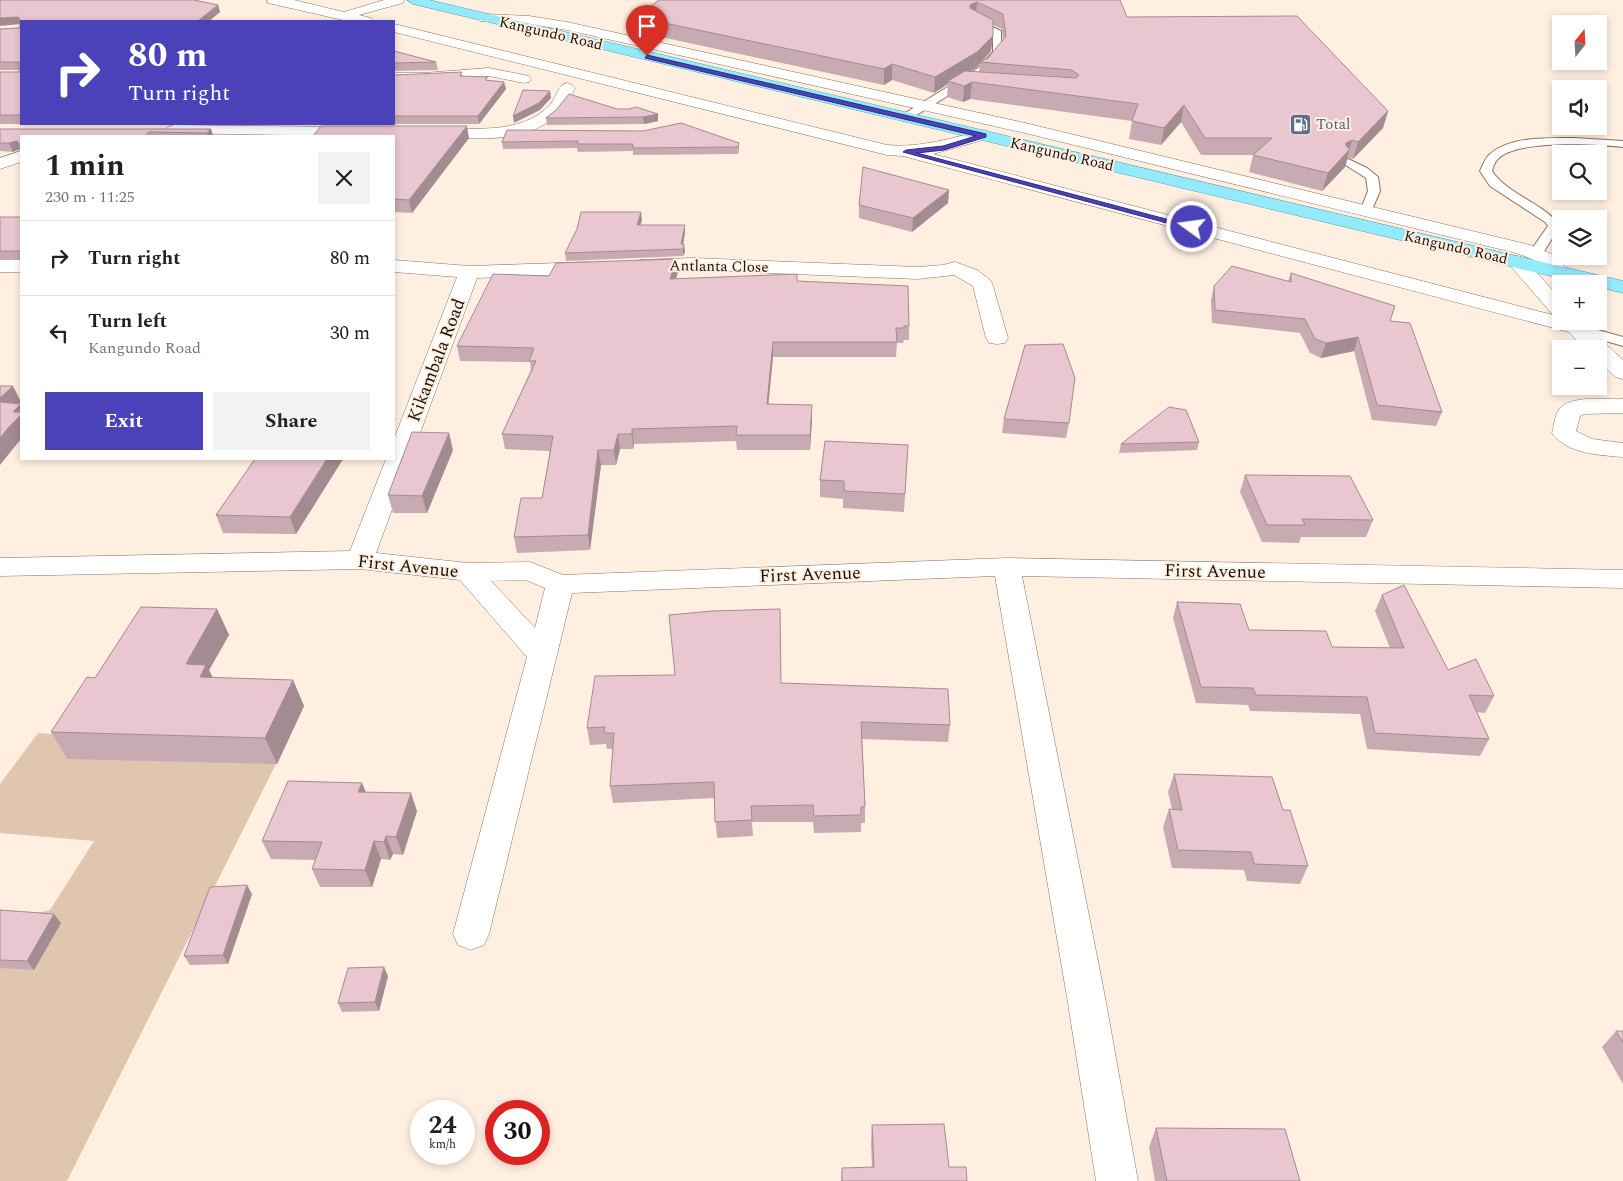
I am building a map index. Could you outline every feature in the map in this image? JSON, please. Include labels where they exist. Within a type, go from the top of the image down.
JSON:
[{"type":"highway","name":"Kangundo Road","points":[[412,0],[1623,286]]},
{"type":"street","points":[[273,0],[361,20]]},
{"type":"street","points":[[343,16],[398,0]]},
{"type":"street","points":[[485,18],[529,20],[567,26],[927,105],[1536,253],[1547,259],[1560,272]]},
{"type":"street","points":[[395,28],[879,148],[906,152],[1552,316]]},
{"type":"street","points":[[451,61],[489,72],[538,82]]},
{"type":"street","points":[[395,77],[489,72]]},
{"type":"street","points":[[512,131],[547,117],[557,108],[562,87],[603,81]]},
{"type":"street","points":[[697,118],[723,110]]},
{"type":"street","points":[[163,130],[372,132]]},
{"type":"street","points":[[418,132],[552,132]]},
{"type":"street","points":[[906,152],[944,148],[984,135]]},
{"type":"street","points":[[0,164],[20,156]]},
{"type":"street","points":[[1517,262],[1552,302]]},
{"type":"street","name":"Antlanta Close","points":[[395,266],[469,272],[693,264],[918,273],[945,271],[955,268],[970,274],[982,283],[997,338]]},
{"type":"street","points":[[0,266],[20,266]]},
{"type":"street","name":"Kikambala Road","points":[[360,560],[469,272]]},
{"type":"street","points":[[1578,330],[1589,340]]},
{"type":"street","points":[[1607,357],[1623,372]]},
{"type":"street","points":[[1623,406],[1589,406],[1569,412],[1564,433],[1572,441],[1601,448],[1623,450]]},
{"type":"street","name":"First Avenue","points":[[0,566],[360,560],[468,572],[530,571],[560,584],[1006,567],[1623,580]]},
{"type":"street","points":[[1006,567],[1085,988],[1117,1181]]},
{"type":"street","points":[[468,572],[543,656]]},
{"type":"street","points":[[471,934],[560,584]]},
{"type":"lane","points":[[906,117],[981,71],[998,52],[998,33],[975,22]]},
{"type":"lane","points":[[961,82],[980,83]]},
{"type":"lane","points":[[1536,253],[1554,226],[1549,219],[1494,184],[1486,171],[1493,157],[1506,149],[1552,142],[1604,141],[1623,144]]},
{"type":"lane","points":[[1348,162],[1372,177],[1374,191],[1366,211]]},
{"type":"lane","points":[[1593,330],[1623,342]]},
{"type":"shaded area","points":[[38,733],[282,752],[67,1181],[0,1181],[0,923],[50,910],[94,841],[0,833],[0,784]]},
{"type":"building","points":[[0,0],[194,0],[218,5],[199,20],[20,20],[18,17],[0,18]]},
{"type":"building","points":[[659,0],[1120,0],[1127,17],[1297,16],[1388,111],[1358,142],[1352,140],[1346,143],[1346,146],[1350,149],[1328,173],[1253,155],[1272,138],[1205,138],[1184,105],[1164,128],[1132,121],[1138,104],[972,82],[964,86],[948,81],[965,71],[1076,78],[1079,75],[1072,70],[980,62],[988,58],[1006,36],[1003,14],[977,2],[970,5],[970,8],[993,20],[993,36],[977,52],[935,77],[892,64],[884,69],[636,17]]},
{"type":"building","points":[[20,27],[20,115],[0,115],[0,72],[19,72],[19,62],[0,62],[0,29]]},
{"type":"building","points":[[395,51],[436,62],[395,63]]},
{"type":"building","points":[[462,72],[460,76],[488,77],[485,80],[504,82],[478,116],[395,116],[395,75]]},
{"type":"building","points":[[523,90],[550,91],[539,103],[513,116]]},
{"type":"building","points":[[569,94],[617,109],[636,107],[658,114],[643,117],[546,118],[556,110]]},
{"type":"building","points":[[681,123],[739,143],[738,147],[633,148],[633,144],[577,144],[578,141],[502,142],[507,130],[643,131]]},
{"type":"building","points":[[321,126],[467,126],[409,200],[395,199],[395,135],[314,135]]},
{"type":"building","points":[[0,129],[211,129],[207,133],[149,132],[146,135],[20,135],[20,144],[17,141],[0,143]]},
{"type":"building","points":[[863,167],[949,190],[913,218],[859,205]]},
{"type":"building","points":[[581,212],[641,212],[637,225],[685,225],[681,244],[684,244],[683,249],[565,253],[577,229]]},
{"type":"building","points":[[0,217],[20,217],[20,251],[0,251]]},
{"type":"building","points":[[677,259],[670,279],[797,274],[797,281],[908,286],[909,326],[896,328],[897,342],[773,342],[767,404],[812,405],[810,435],[736,435],[737,426],[632,429],[632,434],[618,434],[614,450],[598,450],[588,535],[514,537],[521,498],[542,498],[553,436],[502,434],[536,361],[529,361],[534,348],[457,346],[493,274],[549,276],[556,263]]},
{"type":"building","points":[[1232,266],[1291,282],[1291,273],[1395,306],[1390,321],[1410,323],[1442,412],[1377,405],[1358,337],[1326,343],[1315,339],[1305,319],[1215,310],[1214,286]]},
{"type":"building","points":[[1063,344],[1075,378],[1069,423],[1004,419],[1025,345]]},
{"type":"building","points":[[0,386],[13,386],[0,398]]},
{"type":"building","points":[[0,402],[20,404],[13,412],[20,412],[20,416],[0,438]]},
{"type":"building","points":[[1169,407],[1186,410],[1199,442],[1121,444]]},
{"type":"building","points":[[412,432],[449,433],[422,496],[388,495]]},
{"type":"building","points":[[825,441],[908,445],[905,494],[844,491],[844,481],[820,480]]},
{"type":"building","points":[[254,460],[326,460],[290,517],[216,515]]},
{"type":"building","points":[[1245,475],[1350,476],[1373,520],[1302,519],[1305,525],[1267,525]]},
{"type":"building","points":[[1404,585],[1448,670],[1476,659],[1494,696],[1469,695],[1489,739],[1375,733],[1367,697],[1256,695],[1253,688],[1201,687],[1177,602],[1240,604],[1249,630],[1326,631],[1332,647],[1404,648],[1382,595]]},
{"type":"building","points":[[141,607],[217,609],[186,664],[206,665],[200,677],[293,680],[265,738],[51,732],[87,677],[95,678]]},
{"type":"building","points":[[780,609],[781,683],[948,689],[950,725],[861,722],[865,806],[861,807],[861,815],[814,816],[813,805],[751,806],[752,820],[715,822],[714,782],[610,786],[614,733],[604,733],[605,727],[587,728],[595,676],[675,675],[669,615],[712,611]]},
{"type":"building","points":[[1174,774],[1272,777],[1283,810],[1290,810],[1308,866],[1254,864],[1251,852],[1178,850],[1169,809],[1182,810]]},
{"type":"building","points":[[288,781],[362,783],[358,792],[411,793],[396,837],[386,836],[384,842],[374,841],[365,870],[312,869],[322,842],[262,841]]},
{"type":"building","points":[[247,885],[223,955],[184,956],[210,887]]},
{"type":"building","points":[[0,910],[54,914],[27,961],[0,960]]},
{"type":"building","points":[[384,967],[375,1002],[338,1003],[348,968]]},
{"type":"building","points":[[1616,1031],[1623,1031],[1623,1043]]},
{"type":"building","points":[[944,1124],[949,1167],[966,1167],[967,1181],[842,1181],[842,1168],[874,1167],[872,1125]]},
{"type":"building","points":[[1156,1128],[1285,1129],[1300,1181],[1167,1181]]},
{"type":"place","name":"Total","points":[[1300,124]]},
{"type":"route","points":[[647,56],[984,135],[944,148],[906,152],[1192,227]]}]
